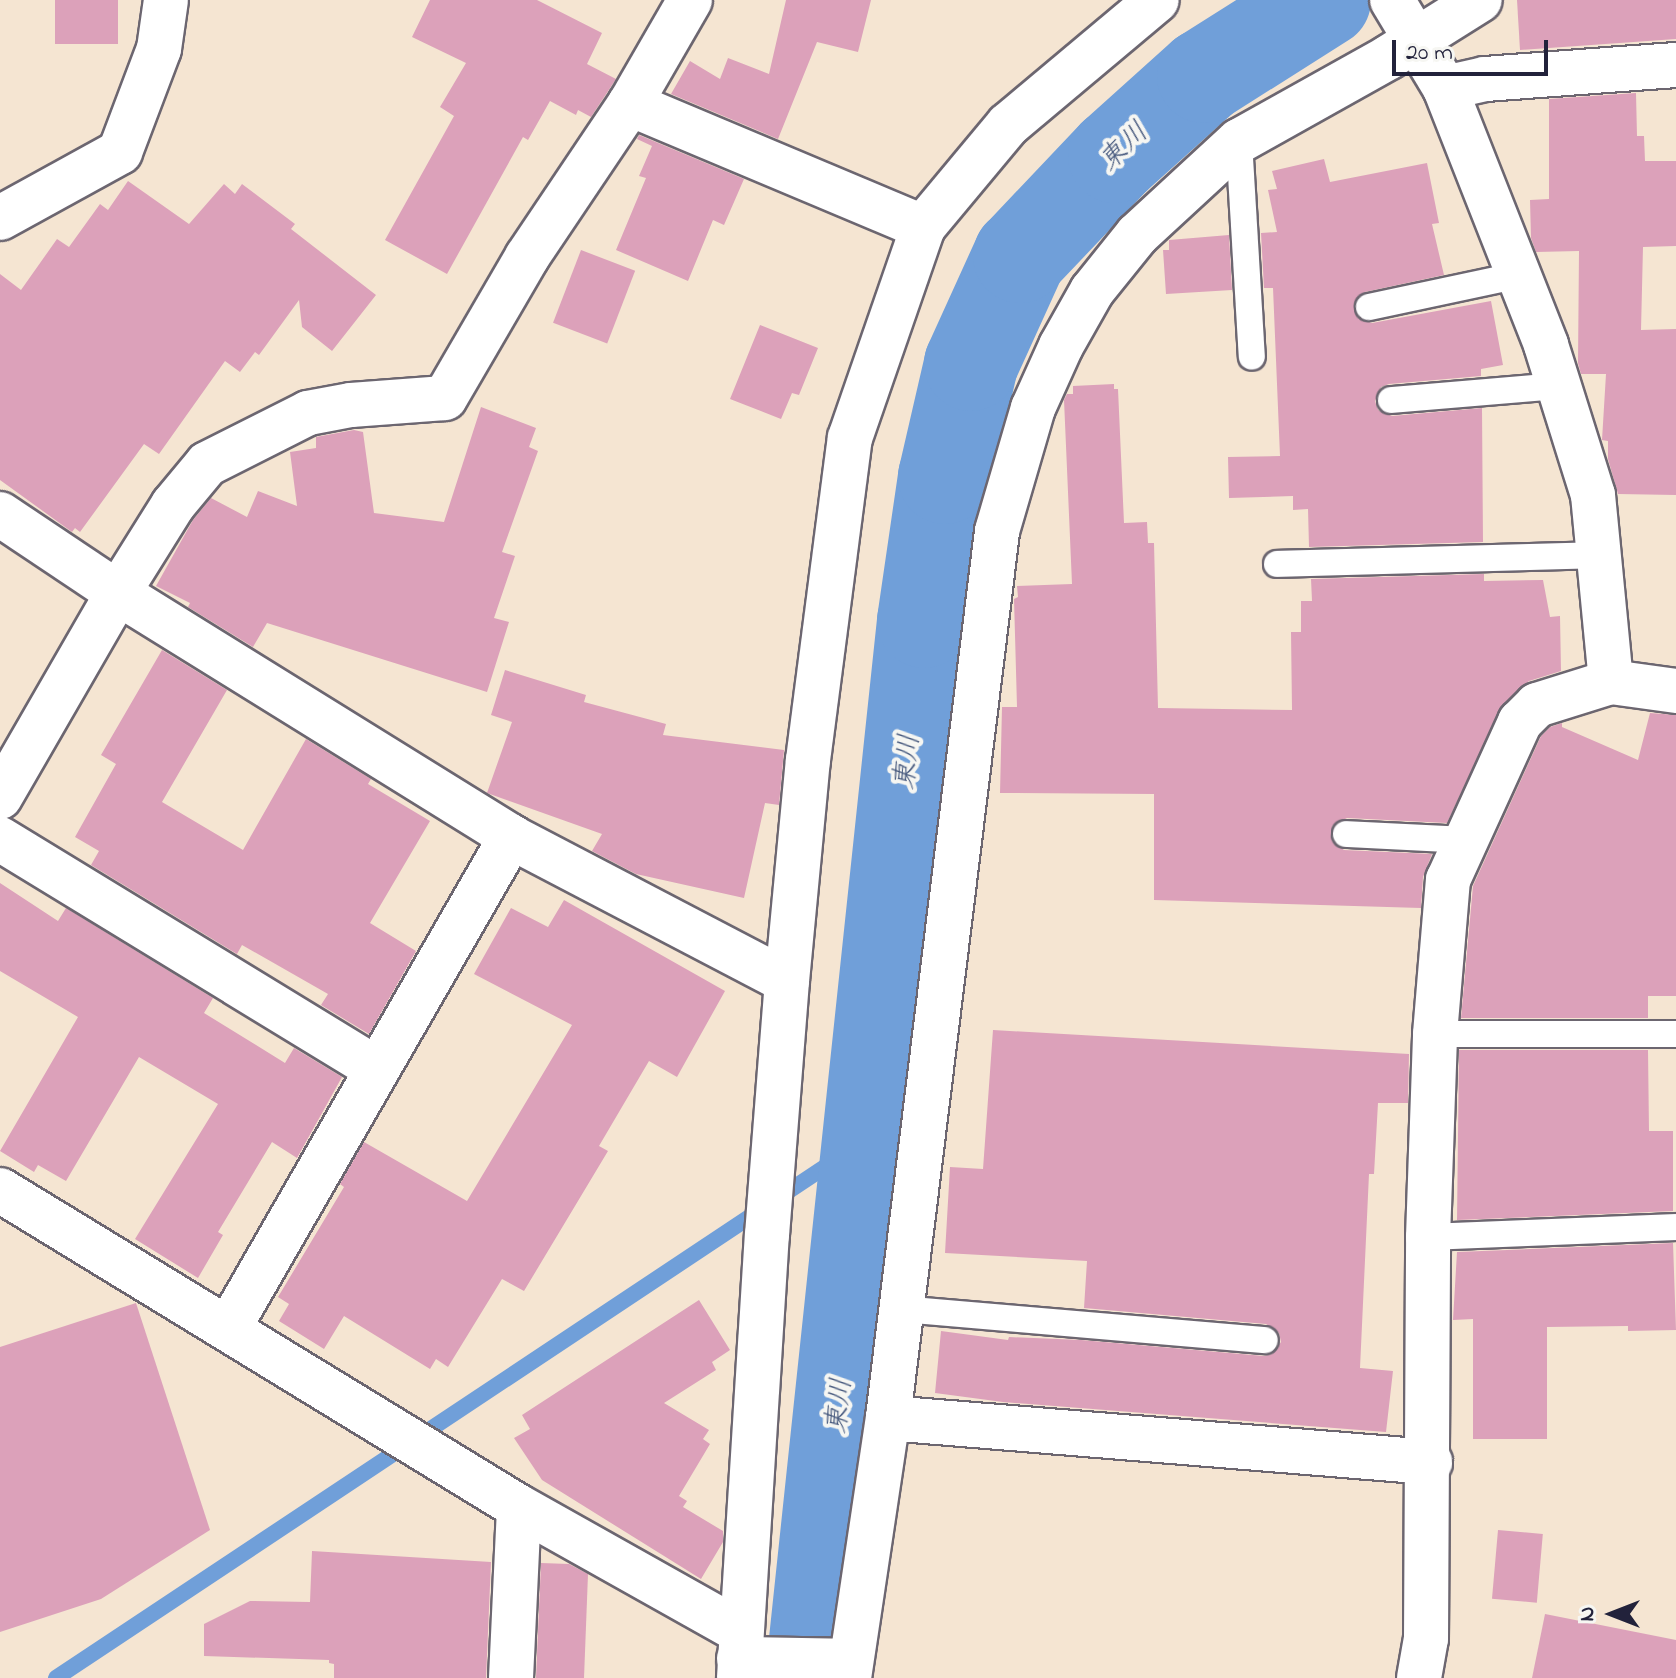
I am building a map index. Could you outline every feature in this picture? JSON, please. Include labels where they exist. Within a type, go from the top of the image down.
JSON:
[{"type":"street","points":[[0,218],[120,152],[159,49],[166,0]]},
{"type":"street","points":[[0,797],[118,593],[173,505],[207,464],[308,413],[351,405],[445,398],[527,257],[630,104],[690,0]]},
{"type":"street","points":[[744,1657],[767,1235],[787,981],[808,760],[850,438],[923,227],[1008,125],[1157,0]]},
{"type":"street","points":[[0,1190],[519,1507],[744,1657],[844,1667],[888,1418],[997,531],[1012,471],[1044,383],[1092,291],[1137,235],[1239,141],[1404,19],[1480,0]]},
{"type":"street","points":[[1404,19],[1445,88],[1559,386],[1593,495],[1611,682]]},
{"type":"street","points":[[1445,88],[1485,79],[1676,65]]},
{"type":"street","points":[[630,104],[923,227]]},
{"type":"street","points":[[0,514],[118,593],[511,837],[787,981]]},
{"type":"street","points":[[1419,1678],[1426,1639],[1430,1462],[1428,1237],[1435,1034],[1448,880],[1469,840],[1520,722],[1537,705],[1611,682],[1676,691]]},
{"type":"street","points":[[228,1329],[511,837]]},
{"type":"street","points":[[0,839],[377,1069]]},
{"type":"street","points":[[888,1418],[1430,1462]]},
{"type":"street","points":[[511,1678],[519,1507]]},
{"type":"lane","points":[[1239,141],[1252,357]]},
{"type":"lane","points":[[1369,307],[1519,275]]},
{"type":"lane","points":[[1391,400],[1559,386]]},
{"type":"lane","points":[[1277,564],[1599,555]]},
{"type":"lane","points":[[1346,834],[1469,840]]},
{"type":"lane","points":[[1435,1034],[1676,1034]]},
{"type":"lane","points":[[1428,1237],[1676,1227]]},
{"type":"lane","points":[[901,1309],[1265,1340]]},
{"type":"building","points":[[55,0],[118,0],[118,44],[55,44]]},
{"type":"building","points":[[430,0],[537,0],[602,33],[587,64],[616,79],[591,117],[578,110],[576,115],[550,101],[528,140],[523,137],[447,274],[385,240],[454,116],[440,107],[466,63],[412,37]]},
{"type":"building","points":[[786,0],[871,0],[858,52],[817,42],[778,139],[671,94],[690,61],[720,79],[728,58],[769,74]]},
{"type":"building","points":[[1517,0],[1676,0],[1676,39],[1520,50]]},
{"type":"building","points":[[1636,93],[1637,136],[1644,136],[1645,161],[1676,161],[1676,246],[1643,247],[1641,330],[1676,329],[1676,495],[1618,494],[1608,459],[1608,441],[1602,440],[1606,374],[1581,374],[1578,363],[1579,251],[1536,252],[1531,238],[1530,200],[1549,199],[1549,99]]},
{"type":"building","points":[[639,135],[744,179],[724,225],[713,220],[688,281],[616,250],[646,178],[639,176],[652,146],[637,139]]},
{"type":"building","points":[[1324,159],[1330,182],[1427,163],[1439,223],[1432,224],[1444,275],[1365,292],[1354,303],[1358,318],[1372,323],[1491,301],[1503,365],[1481,369],[1481,376],[1389,384],[1381,387],[1375,401],[1378,410],[1392,416],[1482,408],[1483,542],[1309,547],[1308,509],[1293,510],[1293,496],[1229,498],[1228,457],[1280,456],[1273,288],[1264,288],[1261,233],[1277,232],[1268,190],[1277,189],[1272,171]]},
{"type":"building","points":[[128,181],[189,224],[224,184],[235,194],[242,184],[295,224],[291,229],[376,295],[332,351],[302,327],[299,300],[259,355],[255,352],[240,372],[225,361],[159,454],[144,444],[80,532],[75,528],[72,532],[0,480],[0,274],[21,290],[57,239],[69,247],[100,204],[108,210]]},
{"type":"building","points":[[1229,235],[1232,290],[1166,294],[1163,250],[1169,250],[1169,240]]},
{"type":"building","points":[[581,250],[635,271],[607,344],[553,323]]},
{"type":"building","points":[[760,325],[818,348],[799,395],[792,393],[781,419],[730,399]]},
{"type":"building","points":[[1114,384],[1114,389],[1118,389],[1124,523],[1147,522],[1148,543],[1154,543],[1158,708],[1292,710],[1291,632],[1301,632],[1301,601],[1312,601],[1311,579],[1484,574],[1484,581],[1543,580],[1550,617],[1560,616],[1561,671],[1529,681],[1502,705],[1447,823],[1347,818],[1332,826],[1332,841],[1344,850],[1432,854],[1423,877],[1421,908],[1154,900],[1154,794],[1000,793],[1002,707],[1017,707],[1014,599],[1018,597],[1017,586],[1072,584],[1064,400],[1067,394],[1073,394],[1073,386]]},
{"type":"building","points":[[481,407],[536,428],[529,447],[538,451],[502,552],[515,556],[494,618],[509,622],[487,692],[267,623],[253,647],[188,607],[190,603],[156,586],[193,520],[211,498],[247,517],[258,491],[297,506],[290,452],[316,448],[316,437],[354,430],[363,432],[374,513],[444,522]]},
{"type":"building","points":[[162,650],[227,690],[162,802],[243,850],[306,739],[371,779],[368,784],[430,821],[370,923],[416,951],[369,1034],[321,1005],[328,994],[242,945],[237,954],[91,865],[99,851],[75,837],[116,764],[101,755]]},
{"type":"building","points":[[505,670],[586,695],[584,702],[666,724],[663,735],[784,750],[779,805],[765,803],[744,898],[636,874],[592,851],[602,834],[487,793],[512,722],[491,715]]},
{"type":"building","points":[[1650,713],[1676,715],[1676,996],[1648,996],[1648,1018],[1461,1018],[1473,886],[1541,736],[1550,727],[1562,723],[1562,727],[1638,760]]},
{"type":"building","points":[[0,883],[58,921],[66,908],[213,998],[204,1013],[285,1063],[294,1048],[342,1077],[297,1158],[272,1142],[218,1232],[223,1235],[198,1278],[135,1239],[218,1104],[139,1057],[66,1181],[38,1165],[34,1172],[0,1151],[78,1017],[0,971]]},
{"type":"building","points":[[564,900],[725,991],[677,1077],[649,1061],[599,1146],[608,1151],[524,1291],[502,1279],[448,1367],[436,1359],[430,1369],[344,1316],[324,1349],[279,1321],[289,1304],[278,1297],[344,1187],[340,1184],[364,1142],[467,1201],[572,1025],[474,974],[511,908],[548,927]]},
{"type":"building","points":[[993,1030],[1409,1054],[1408,1103],[1378,1103],[1374,1174],[1369,1174],[1360,1368],[1393,1371],[1386,1432],[1003,1402],[935,1393],[941,1331],[1008,1340],[1009,1337],[1081,1340],[1264,1356],[1272,1354],[1281,1342],[1279,1333],[1266,1324],[1084,1308],[1087,1261],[945,1253],[950,1167],[983,1169]]},
{"type":"building","points":[[1459,1050],[1648,1050],[1649,1131],[1673,1131],[1673,1211],[1457,1220]]},
{"type":"building","points":[[1673,1243],[1676,1330],[1628,1331],[1628,1326],[1547,1327],[1547,1439],[1473,1439],[1473,1319],[1453,1320],[1457,1252]]},
{"type":"building","points":[[699,1300],[730,1350],[712,1362],[716,1370],[664,1403],[709,1430],[703,1439],[710,1444],[679,1496],[687,1501],[683,1507],[723,1531],[723,1542],[701,1579],[542,1480],[514,1438],[530,1429],[522,1415]]},
{"type":"building","points":[[136,1303],[210,1530],[101,1599],[0,1632],[0,1347]]},
{"type":"building","points":[[1498,1530],[1543,1534],[1537,1603],[1492,1599]]},
{"type":"building","points":[[312,1551],[491,1562],[486,1678],[334,1678],[334,1664],[329,1660],[204,1656],[204,1624],[250,1601],[310,1602]]},
{"type":"building","points":[[541,1563],[569,1564],[588,1574],[584,1678],[536,1678]]},
{"type":"building","points":[[1545,1614],[1676,1640],[1676,1678],[1532,1678]]},
{"type":"waterway","name":"東川","points":[[812,1678],[924,621],[945,477],[971,364],[1020,256],[1115,156],[1204,76],[1324,0]]},
{"type":"waterway","points":[[56,1678],[867,1139]]}]
